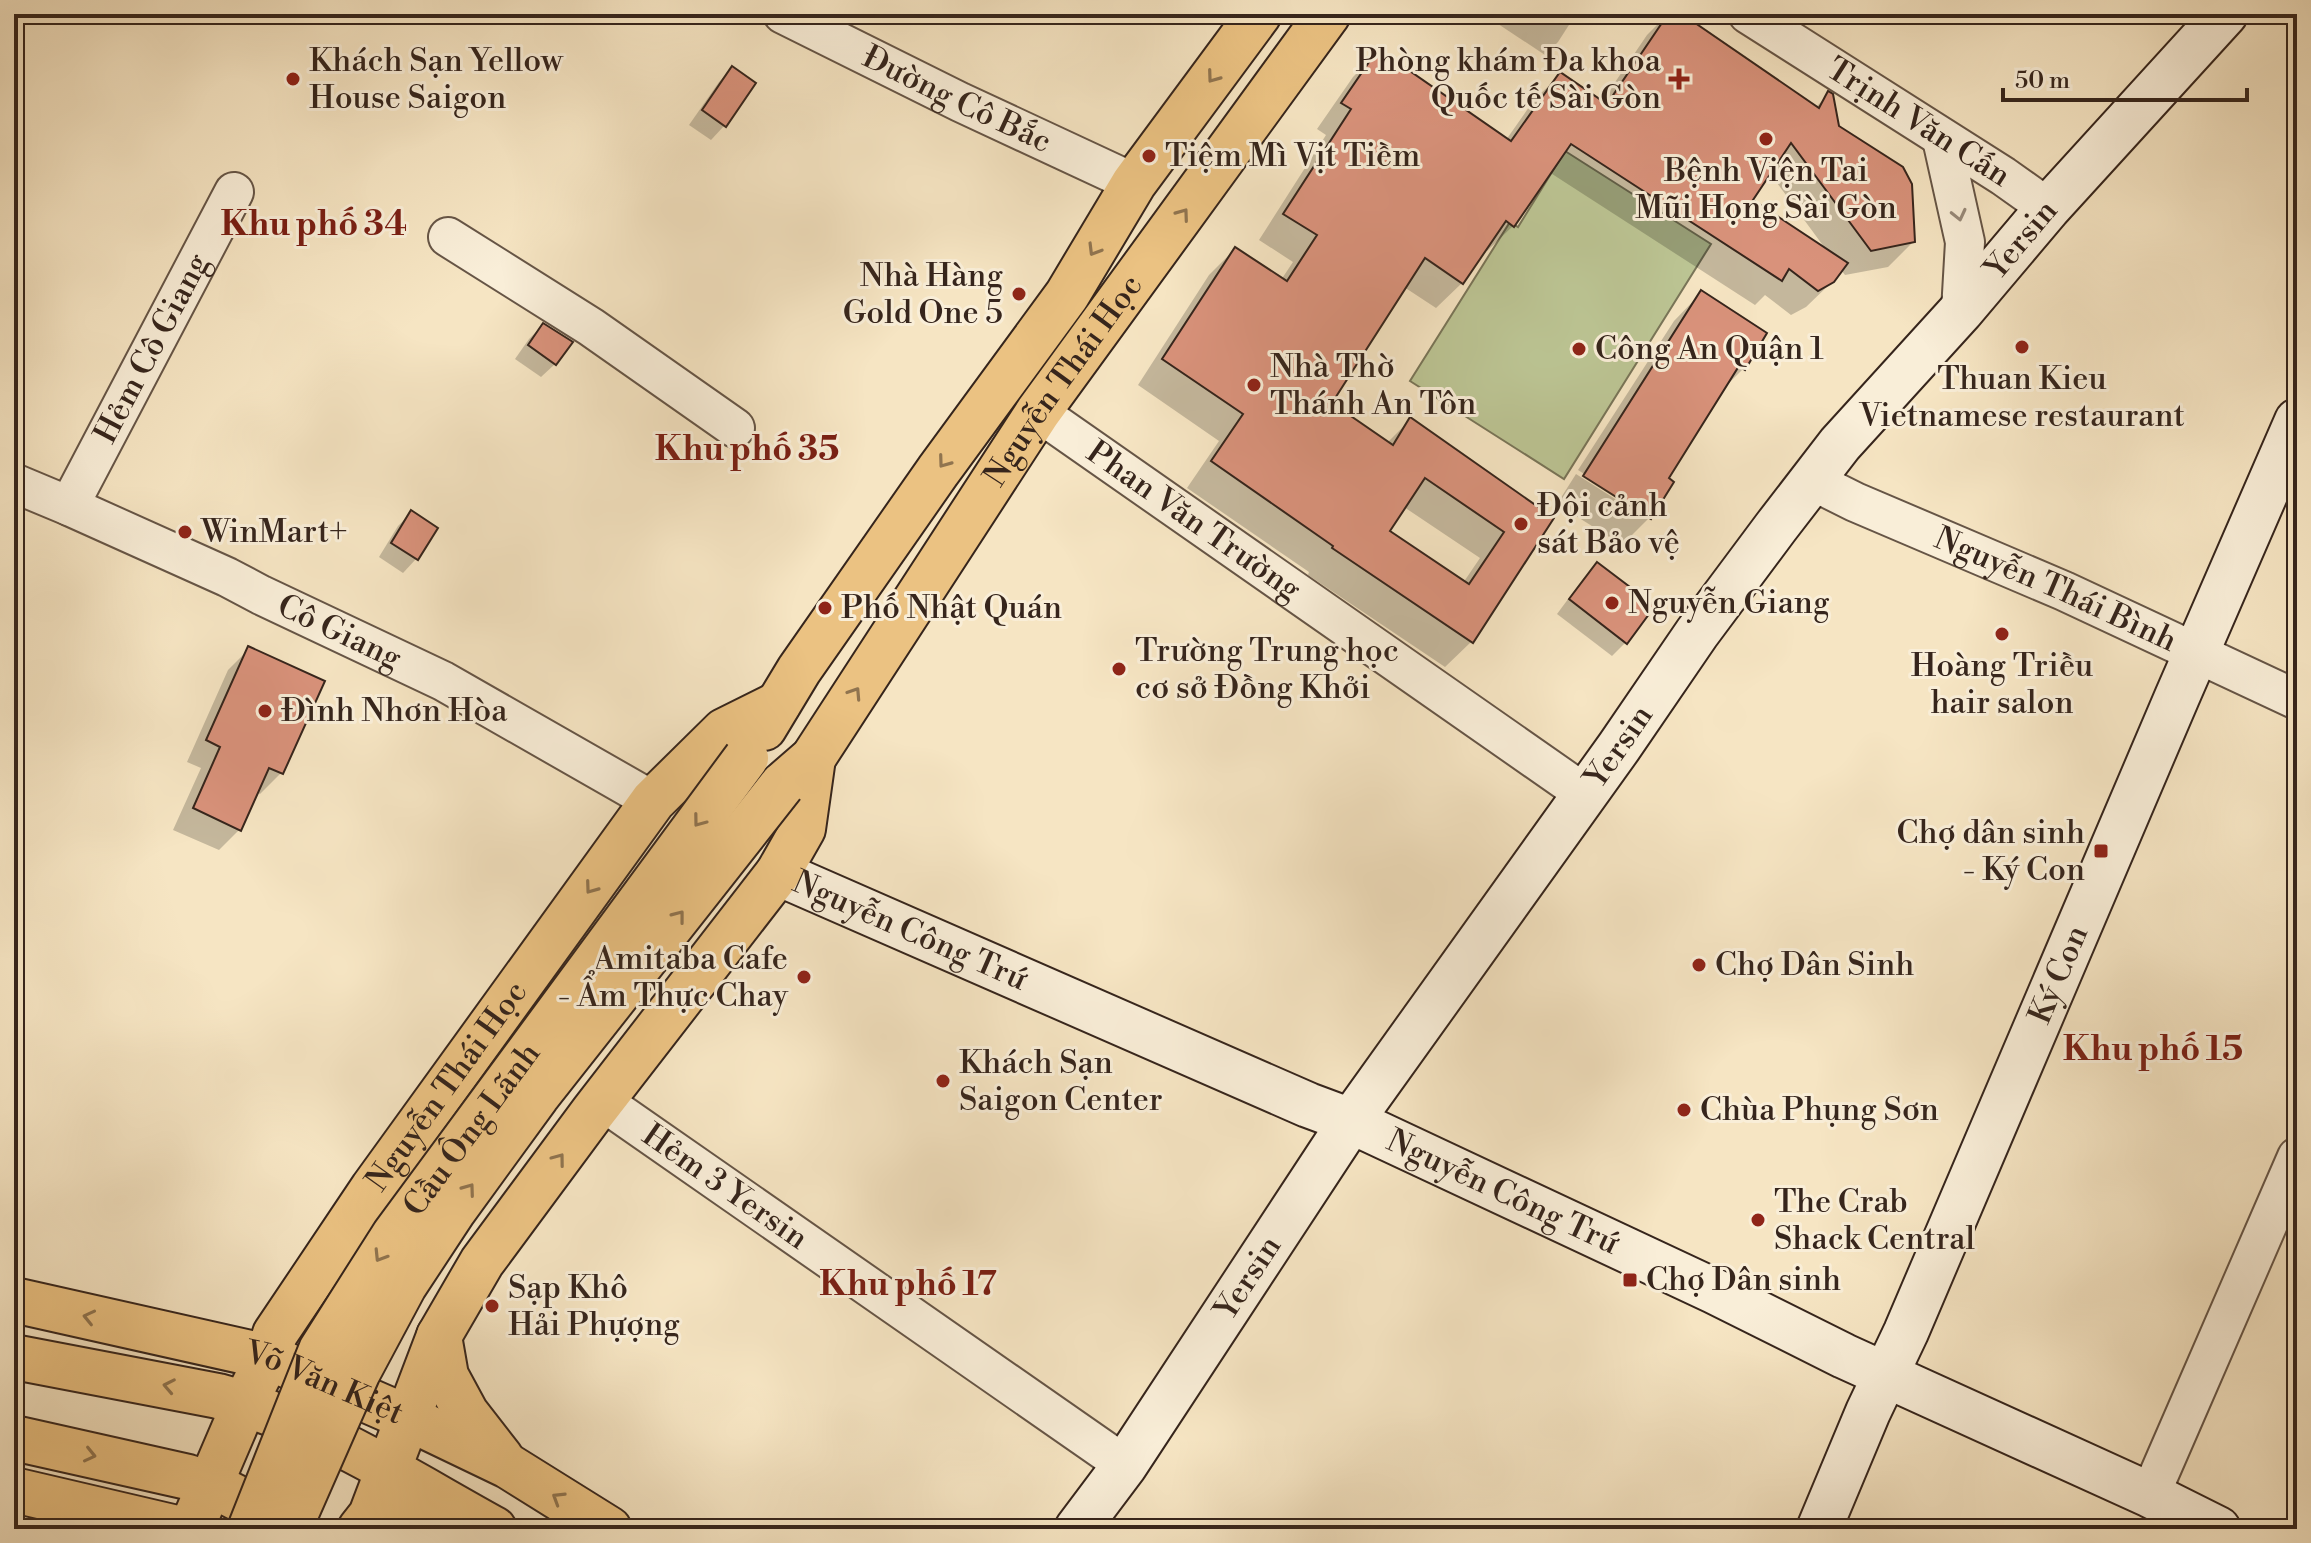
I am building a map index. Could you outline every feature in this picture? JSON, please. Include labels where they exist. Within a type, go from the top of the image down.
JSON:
[{"type":"main road","name":"Nguyễn Thái Học","points":[[746,758],[778,704],[938,471],[1067,295],[1134,183],[1259,14]]},
{"type":"main road","name":"Nguyễn Thái Học","points":[[360,1529],[371,1515],[439,1336],[482,1262],[778,873],[803,829],[798,772],[1038,412],[1328,14]]},
{"type":"main road","name":"Nguyễn Thái Học","points":[[191,1529],[268,1357],[275,1334],[373,1188],[653,801],[724,731],[778,704]]},
{"type":"main road","name":"Cầu Ông Lãnh","points":[[250,1529],[321,1350],[394,1235],[746,758]]},
{"type":"main road","name":"Cầu Ông Lãnh","points":[[289,1529],[358,1372],[404,1286],[445,1222],[537,1096],[798,772]]},
{"type":"main road","points":[[373,1188],[482,1262]]},
{"type":"main road","name":"Võ Văn Kiệt","points":[[14,1300],[268,1357],[508,1466],[609,1529]]},
{"type":"main road","points":[[192,1340],[226,1336],[297,1301]]},
{"type":"main road","points":[[439,1336],[446,1376],[466,1413],[508,1466]]},
{"type":"main road","name":"Võ Văn Kiệt","points":[[14,1357],[245,1403],[331,1438],[494,1529]]},
{"type":"main road","points":[[14,1438],[210,1484],[299,1529]]},
{"type":"main road","points":[[14,1490],[181,1529]]},
{"type":"main road","points":[[393,1529],[410,1506],[432,1495]]},
{"type":"street","name":"Đường Cô Bắc","points":[[783,14],[1134,183]]},
{"type":"street","name":"Trịnh Văn Cấn","points":[[1748,14],[2003,176],[2048,208]]},
{"type":"street","name":"Yersin","points":[[1077,1529],[1125,1465],[1351,1121],[1697,633],[1811,480],[2048,208],[2225,14]]},
{"type":"street","points":[[1942,139],[1965,242],[1961,311]]},
{"type":"street","name":"Hẻm Cô Giang","points":[[69,506],[234,192]]},
{"type":"street","points":[[448,237],[591,327],[735,428]]},
{"type":"street","name":"Phan Văn Trường","points":[[1038,412],[1585,794]]},
{"type":"street","name":"Ký Con","points":[[1819,1529],[2297,421]]},
{"type":"street","name":"Nguyễn Thái Bình","points":[[1811,480],[1855,502],[2064,591],[2297,700]]},
{"type":"street","name":"Cô Giang","points":[[14,483],[227,577],[443,681],[653,801]]},
{"type":"street","name":"Nguyễn Công Trứ","points":[[778,873],[1351,1121],[1714,1291],[1844,1356],[2218,1529]]},
{"type":"street","name":"Hẻm 3 Yersin","points":[[602,1101],[1125,1465]]},
{"type":"street","points":[[2150,1495],[2297,1157]]},
{"type":"green space","points":[[1565,151],[1711,244],[1564,479],[1410,381],[1510,222],[1518,227]]},
{"type":"building","points":[[1668,14],[1682,14],[1819,108],[1828,91],[1833,94],[1839,126],[1903,167],[1912,184],[1915,242],[1871,251],[1791,143],[1753,200],[1848,263],[1834,282],[1818,291],[1789,269],[1782,281],[1571,144],[1514,227],[1506,221],[1463,284],[1425,258],[1332,403],[1393,445],[1410,417],[1554,518],[1473,643],[1332,548],[1211,461],[1243,414],[1162,359],[1235,247],[1287,281],[1317,235],[1283,214],[1351,109],[1341,103],[1378,49],[1511,141],[1560,72],[1607,104]],"holes":[[[1425,478],[1504,532],[1469,584],[1390,531]]]},
{"type":"building","points":[[732,66],[756,83],[726,127],[702,110]]},
{"type":"building","points":[[1701,290],[1767,333],[1745,370],[1739,366],[1669,478],[1674,482],[1651,519],[1583,476]]},
{"type":"building","points":[[543,323],[573,342],[556,365],[528,345]]},
{"type":"building","points":[[411,510],[438,528],[418,560],[391,543]]},
{"type":"building","name":"Nguyễn Giang","points":[[1597,562],[1655,606],[1627,644],[1569,599]]},
{"type":"building","name":"Đình Nhơn Hòa","points":[[248,646],[325,681],[283,774],[269,768],[241,831],[193,808],[220,747],[206,740]]},
{"type":"place","name":"Khách Sạn Yellow House Saigon","points":[[293,79]]},
{"type":"place","name":"Phòng khám Đa khoa Quốc tế Sài Gòn","points":[[1679,79]]},
{"type":"place","name":"Bệnh Viện Tai Mũi Họng Sài Gòn","points":[[1766,139]]},
{"type":"place","name":"Tiệm Mì Vịt Tiềm","points":[[1149,156]]},
{"type":"place","name":"Nhà Hàng Gold One 5","points":[[1019,294]]},
{"type":"place","name":"Thuan Kieu Vietnamese restaurant","points":[[2022,347]]},
{"type":"place","name":"Công An Quận 1","points":[[1579,349]]},
{"type":"place","name":"Nhà Thờ Thánh An Tôn","points":[[1254,385]]},
{"type":"place","name":"Đội cảnh sát Bảo vệ","points":[[1521,524]]},
{"type":"place","name":"WinMart+","points":[[185,532]]},
{"type":"place","name":"Nguyễn Giang","points":[[1612,603]]},
{"type":"place","name":"Phố Nhật Quán","points":[[825,608]]},
{"type":"place","name":"Hoàng Triều hair salon","points":[[2002,634]]},
{"type":"place","name":"Trường Trung học cơ sở Đồng Khởi","points":[[1119,669]]},
{"type":"place","name":"Đình Nhơn Hòa","points":[[265,711]]},
{"type":"place","name":"Chợ dân sinh - Ký Con","points":[[2101,851]]},
{"type":"place","name":"Chợ Dân Sinh","points":[[1699,965]]},
{"type":"place","name":"Amitaba Cafe - Ẩm Thực Chay","points":[[804,977]]},
{"type":"place","name":"Khách Sạn Saigon Center","points":[[943,1081]]},
{"type":"place","name":"Chùa Phụng Sơn","points":[[1684,1110]]},
{"type":"place","name":"The Crab Shack Central","points":[[1758,1220]]},
{"type":"place","name":"Chợ Dân sinh","points":[[1630,1280]]},
{"type":"place","name":"Sạp Khô Hải Phựợng","points":[[492,1306]]},
{"type":"district","name":"Khu phố 34","points":[[314,225]]},
{"type":"district","name":"Khu phố 35","points":[[747,450]]},
{"type":"district","name":"Khu phố 15","points":[[2153,1050]]},
{"type":"district","name":"Khu phố 17","points":[[908,1285]]}]
